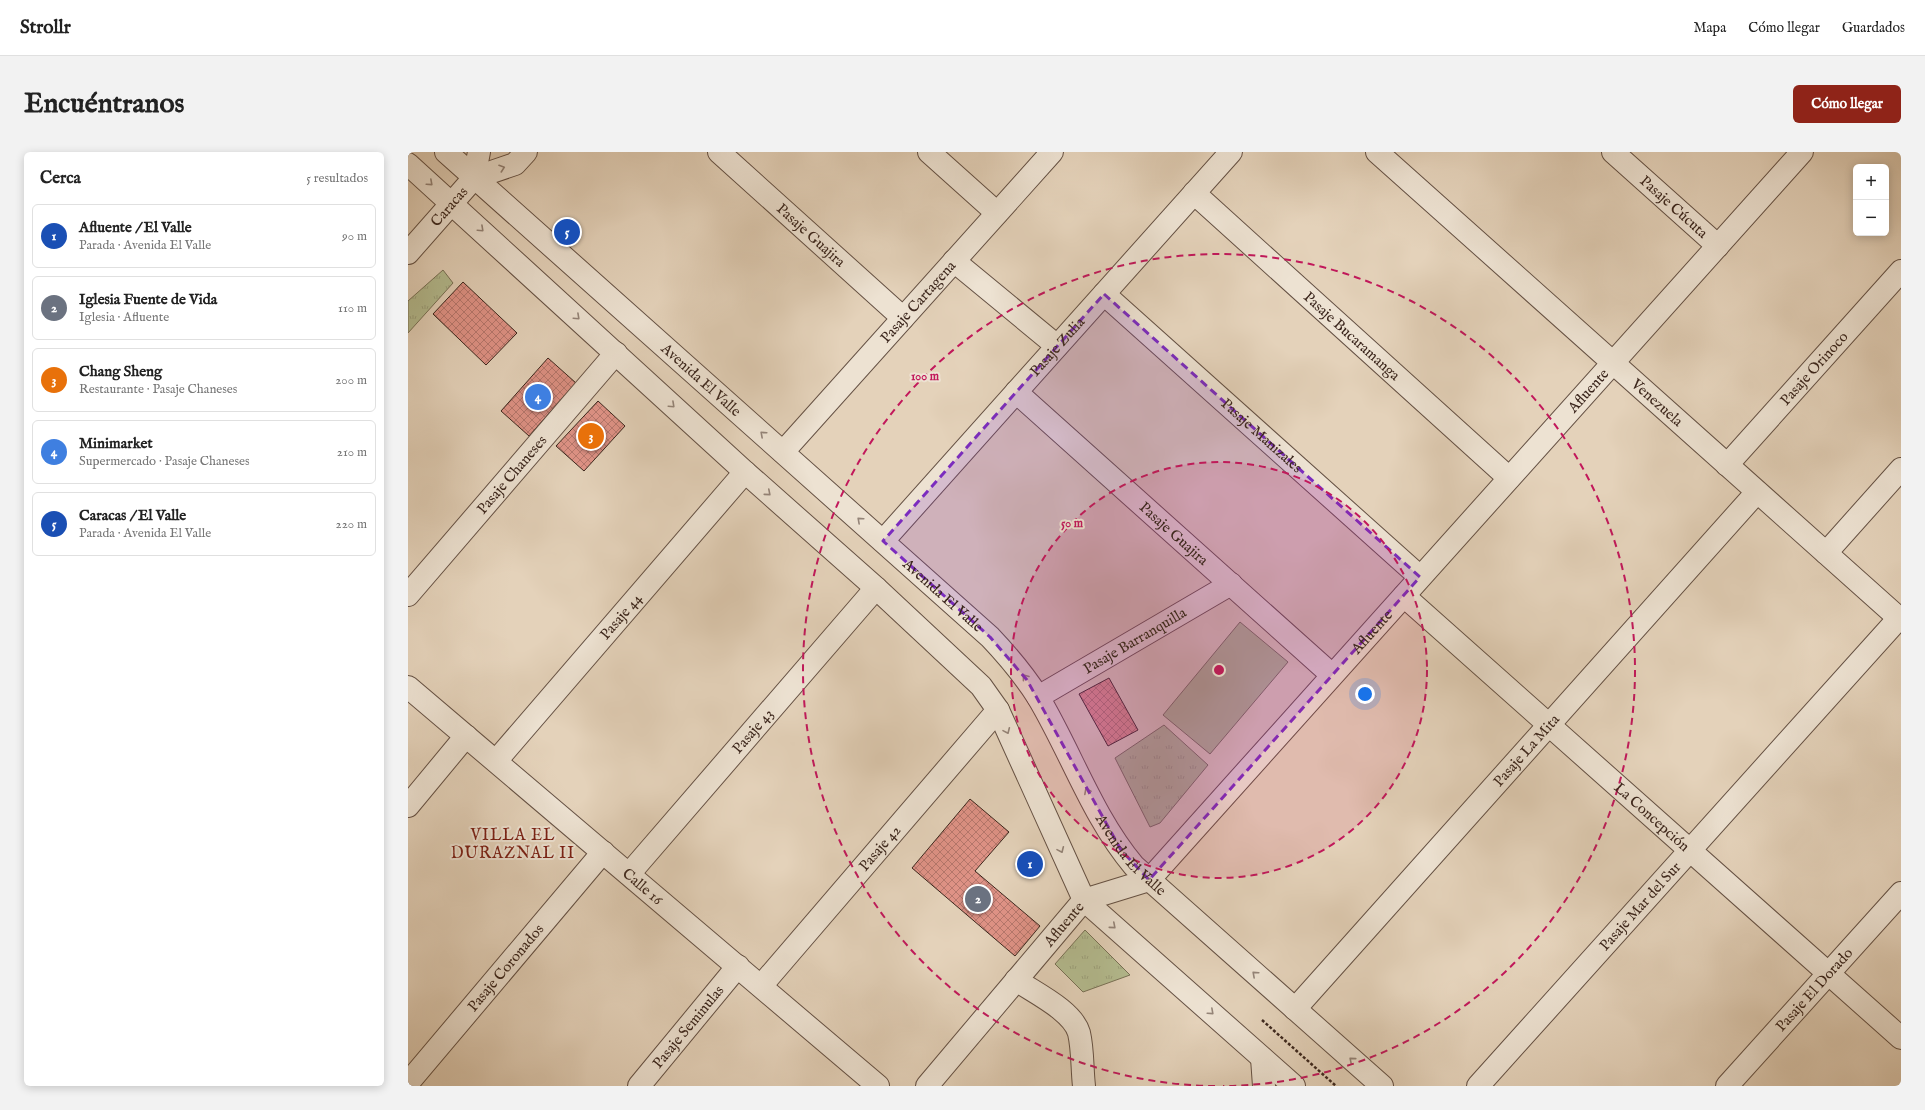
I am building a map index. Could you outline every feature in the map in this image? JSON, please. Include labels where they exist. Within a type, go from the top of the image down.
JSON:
[{"type":"street","name":"Avenida El Valle","points":[[446,152],[990,637],[1015,665],[1038,697],[1109,833],[1134,866],[1382,1086]]},
{"type":"street","name":"Caracas","points":[[474,178],[479,152]]},
{"type":"street","name":"Caracas","points":[[408,253],[474,178],[515,164],[526,152]]},
{"type":"street","name":"Pasaje Guajira","points":[[719,152],[903,318]]},
{"type":"street","points":[[929,152],[997,213]]},
{"type":"street","name":"Pasaje Cartagena","points":[[783,452],[1052,152]]},
{"type":"street","name":"Pasaje Zulia","points":[[883,541],[1231,152]]},
{"type":"street","name":"Venezuela","points":[[1377,152],[1900,619]]},
{"type":"street","name":"Pasaje Cúcuta","points":[[1613,152],[1718,246]]},
{"type":"street","name":"Afluente","points":[[927,1086],[1084,900],[1149,880],[1802,152]]},
{"type":"street","points":[[408,164],[745,472],[876,588],[981,686],[998,710],[1084,900],[1294,1086]]},
{"type":"street","name":"Pasaje Bucaramanga","points":[[1194,193],[1509,478]]},
{"type":"street","points":[[954,261],[1057,346]]},
{"type":"street","name":"Pasaje Orinoco","points":[[1727,465],[1901,271]]},
{"type":"street","name":"Pasaje Manizales","points":[[1104,294],[1420,577]]},
{"type":"street","name":"Pasaje Chaneses","points":[[408,596],[616,353]]},
{"type":"street","name":"Pasaje Guajira","points":[[1016,392],[1332,675]]},
{"type":"street","points":[[1826,553],[1901,468]]},
{"type":"street","name":"Pasaje 44","points":[[496,761],[745,472]]},
{"type":"street","name":"Pasaje La Mita","points":[[1295,1009],[1757,492]]},
{"type":"street","name":"Pasaje Barranquilla","points":[[1038,697],[1231,584]]},
{"type":"street","name":"Pasaje 43","points":[[629,874],[876,588]]},
{"type":"street","name":"La Concepción","points":[[1404,596],[1901,1038]]},
{"type":"street","name":"Pasaje Mar del Sur","points":[[1478,1086],[1900,619]]},
{"type":"street","name":"Calle 16","points":[[408,687],[878,1086]]},
{"type":"street","name":"Pasaje 42","points":[[761,986],[998,710]]},
{"type":"street","points":[[408,806],[466,736]]},
{"type":"street","name":"Pasaje Coronados","points":[[408,1083],[603,852]]},
{"type":"street","name":"Pasaje El Dorado","points":[[1727,1086],[1901,893]]},
{"type":"street","name":"Pasaje Seminulas","points":[[638,1086],[738,966]]},
{"type":"street","points":[[1016,980],[1062,1011],[1070,1017],[1076,1025],[1080,1042],[1084,1086]]},
{"type":"street","points":[[1262,1058],[1264,1086]]},
{"type":"highlighted area","points":[[1104,294],[1420,577],[1149,880],[1121,850],[1027,680],[990,637],[883,541]]},
{"type":"green space","points":[[443,270],[453,283],[408,333],[408,301]]},
{"type":"green space","points":[[1240,622],[1288,662],[1210,754],[1163,715]]},
{"type":"green space","points":[[1164,725],[1208,765],[1160,823],[1150,827],[1115,758]]},
{"type":"green space","points":[[1085,930],[1130,975],[1083,992],[1055,964]]},
{"type":"building","points":[[463,282],[517,333],[486,365],[433,314]]},
{"type":"building","points":[[548,358],[576,383],[529,436],[501,411]]},
{"type":"building","points":[[598,401],[625,426],[584,471],[556,446]]},
{"type":"building","points":[[1109,678],[1138,730],[1108,746],[1079,694]]},
{"type":"building","points":[[970,799],[1009,832],[975,871],[1040,926],[1015,956],[912,868]]},
{"type":"place","name":"Caracas / El Valle","points":[[567,232]]},
{"type":"place","name":"Minimarket","points":[[538,397]]},
{"type":"place","name":"Chang Sheng","points":[[591,436]]},
{"type":"place","name":"Afluente / El Valle","points":[[1030,864]]},
{"type":"place","name":"Iglesia Fuente de Vida","points":[[978,899]]},
{"type":"district","name":"VILLA EL DURAZNAL II","points":[[513,843]]}]
